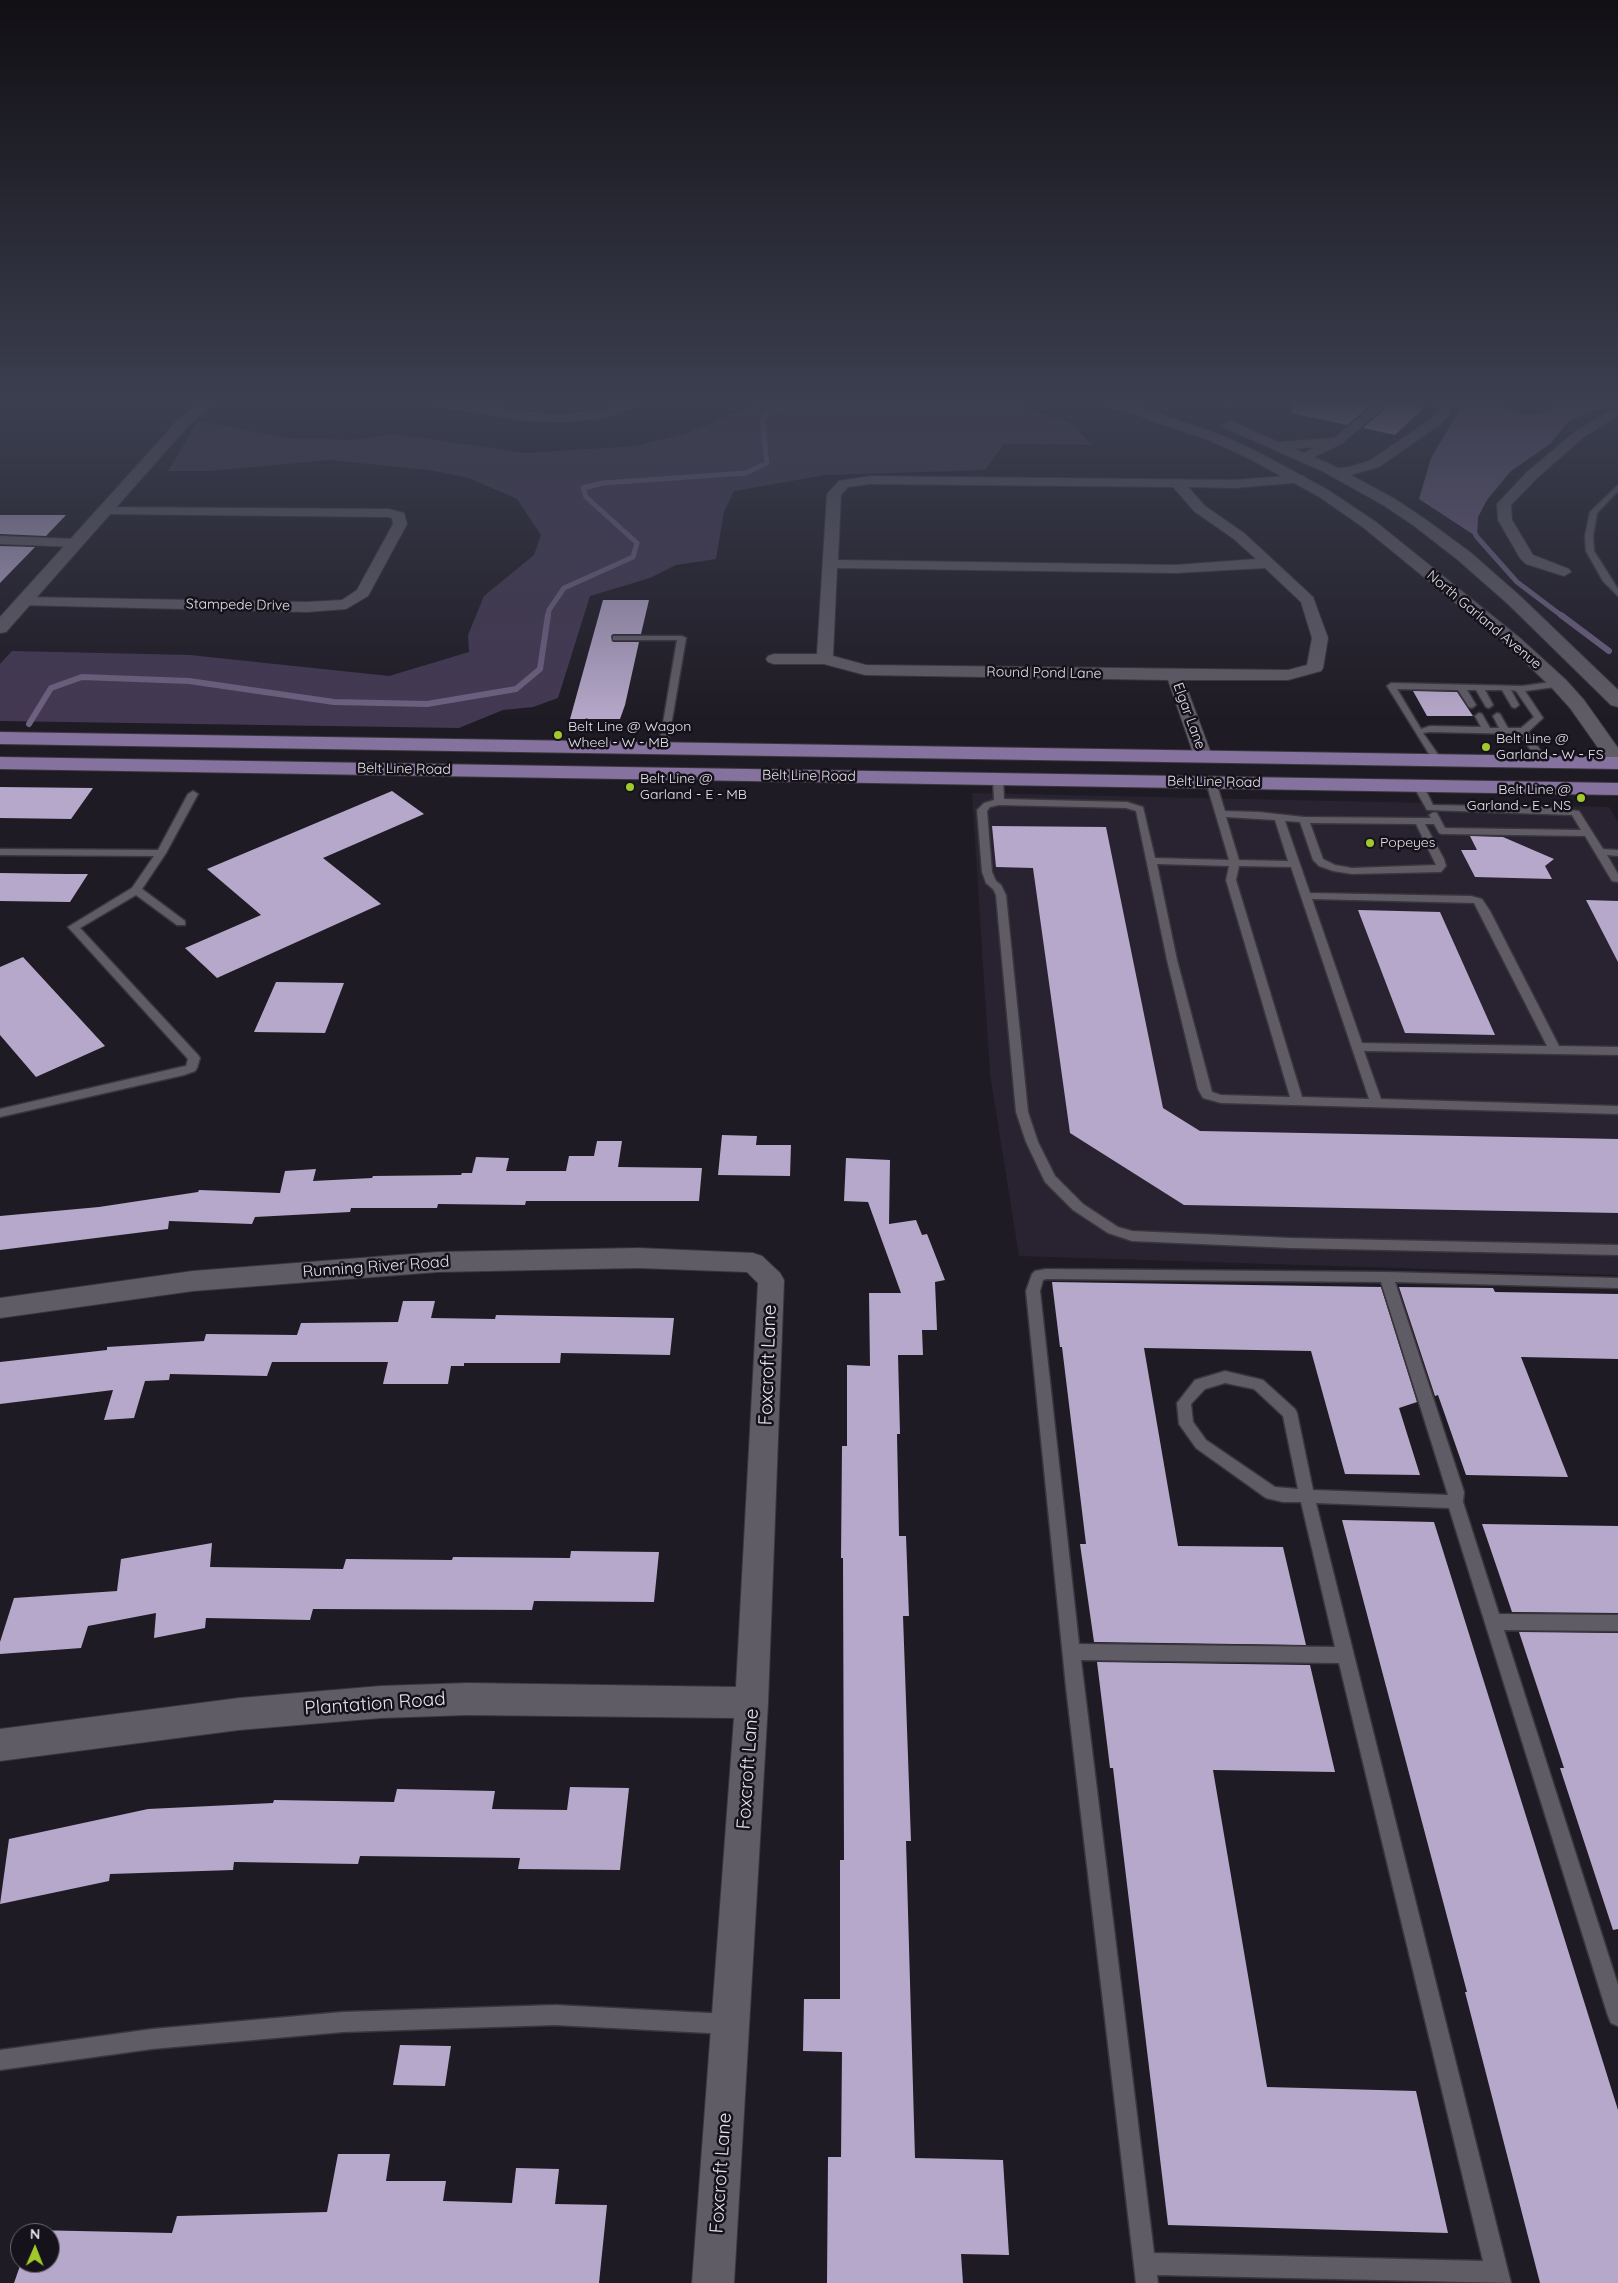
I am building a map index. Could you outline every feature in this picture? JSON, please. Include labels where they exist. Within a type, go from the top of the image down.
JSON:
[{"type":"main road","points":[[1,626],[107,509]]},
{"type":"main road","name":"North Garland Avenue","points":[[1345,509],[1370,525],[1514,642],[1559,684],[1577,704],[1618,763]]},
{"type":"main road","name":"North Garland Avenue","points":[[1399,509],[1464,556],[1612,688],[1618,701]]},
{"type":"main road","name":"Belt Line Road","points":[[0,738],[1618,763]]},
{"type":"main road","points":[[659,773],[664,747]]},
{"type":"main road","points":[[871,750],[871,776]]},
{"type":"main road","points":[[1203,756],[1211,782]]},
{"type":"main road","name":"Belt Line Road","points":[[0,763],[871,776],[1618,790]]},
{"type":"street","points":[[825,659],[833,509]]},
{"type":"street","points":[[1200,509],[1239,536],[1269,563]]},
{"type":"street","points":[[1504,509],[1505,520],[1528,558],[1531,561],[1564,572]]},
{"type":"street","name":"Stampede Drive","points":[[24,602],[307,607],[346,604],[363,593],[400,524],[399,516],[389,513],[105,511]]},
{"type":"street","points":[[0,540],[76,543]]},
{"type":"street","points":[[831,564],[1175,570],[1269,563]]},
{"type":"street","name":"Round Pond Lane","points":[[774,658],[825,659],[865,670],[1288,675],[1315,668],[1320,638],[1308,600],[1269,563]]},
{"type":"street","name":"Elgar Lane","points":[[1174,675],[1203,756]]},
{"type":"street","name":"Running River Road","points":[[0,1308],[192,1281],[438,1262],[638,1258],[753,1263]]},
{"type":"street","name":"Foxcroft Lane","points":[[713,2283],[752,1703],[771,1280],[753,1263]]},
{"type":"street","name":"Plantation Road","points":[[0,1745],[239,1714],[381,1702],[468,1699],[752,1703]]},
{"type":"lane","points":[[1597,509],[1594,512],[1588,536],[1590,551],[1606,580],[1618,594]]},
{"type":"lane","points":[[616,638],[682,638],[664,747]]},
{"type":"lane","points":[[1437,760],[1391,686],[1520,688],[1559,684]]},
{"type":"lane","points":[[1461,687],[1472,705]]},
{"type":"lane","points":[[1479,687],[1489,704]]},
{"type":"lane","points":[[1505,688],[1515,705]]},
{"type":"lane","points":[[1418,732],[1430,729],[1526,729],[1539,718],[1518,690],[1520,688]]},
{"type":"lane","points":[[1478,716],[1487,730]]},
{"type":"lane","points":[[1497,716],[1505,730]]},
{"type":"lane","points":[[1523,717],[1526,729],[1543,762]]},
{"type":"lane","points":[[998,779],[999,802]]},
{"type":"lane","points":[[1211,782],[1235,862],[1231,880],[1297,1101]]},
{"type":"lane","points":[[1419,786],[1442,831],[1588,833]]},
{"type":"lane","points":[[0,1113],[191,1068],[194,1058],[73,927],[136,890],[162,853],[193,794]]},
{"type":"lane","points":[[1618,1110],[1221,1099],[1207,1095],[1174,969],[1140,808],[1127,805],[999,802],[987,805],[982,810],[987,872],[1001,895],[1022,1112],[1032,1142],[1050,1179],[1078,1207],[1113,1230],[1132,1236],[1291,1243],[1618,1250]]},
{"type":"lane","points":[[1430,808],[1565,810],[1576,813],[1616,879]]},
{"type":"lane","points":[[1221,814],[1259,815],[1304,820],[1437,821]]},
{"type":"lane","points":[[1280,818],[1376,1104]]},
{"type":"lane","points":[[1304,820],[1318,860],[1333,868],[1352,870],[1437,870],[1441,866],[1440,859],[1419,820]]},
{"type":"lane","points":[[0,852],[162,853]]},
{"type":"lane","points":[[1600,852],[1618,852]]},
{"type":"lane","points":[[1152,861],[1296,864]]},
{"type":"lane","points":[[136,890],[181,923]]},
{"type":"lane","points":[[1306,896],[1470,899],[1478,901],[1485,910],[1554,1050]]},
{"type":"lane","points":[[1357,1047],[1618,1051]]},
{"type":"lane","points":[[1455,1502],[1308,1496],[1271,1493],[1201,1444],[1186,1424],[1184,1403],[1200,1384],[1225,1377],[1258,1384],[1290,1413],[1308,1496],[1404,1902],[1499,2278],[1146,2273],[1072,1652],[1033,1291],[1034,1284],[1040,1275],[1104,1273],[1618,1283]]},
{"type":"lane","points":[[1386,1277],[1456,1492],[1455,1502],[1618,2016]]},
{"type":"lane","points":[[1493,1622],[1618,1623]]},
{"type":"lane","points":[[1072,1652],[1346,1655]]},
{"type":"lane","points":[[0,2060],[152,2039],[343,2022],[555,2015],[731,2024]]},
{"type":"shaded area","points":[[523,509],[726,509],[716,559],[676,565],[650,578],[590,596],[558,698],[533,707],[503,710],[459,728],[0,721],[0,664],[12,651],[190,655],[389,676],[469,652],[468,635],[484,596],[534,555],[541,535]]},
{"type":"shaded area","points":[[1434,509],[1482,509],[1478,517],[1477,537]]},
{"type":"shaded area","points":[[972,793],[1609,807],[1618,822],[1618,1275],[1019,1256],[990,1074]]},
{"type":"building","points":[[0,515],[66,515],[46,536],[0,534]]},
{"type":"building","points":[[0,546],[35,547],[0,583]]},
{"type":"building","points":[[603,600],[649,600],[641,634],[613,634],[611,636],[613,642],[639,642],[625,705],[620,719],[570,719]]},
{"type":"building","points":[[1413,691],[1457,692],[1473,716],[1427,716]]},
{"type":"building","points":[[0,787],[93,788],[71,819],[0,818]]},
{"type":"building","points":[[392,791],[424,814],[323,858],[381,904],[217,978],[185,948],[261,915],[207,869]]},
{"type":"building","points":[[992,826],[1106,827],[1163,1108],[1200,1131],[1618,1139],[1618,1213],[1184,1205],[1070,1133],[1033,868],[996,867]]},
{"type":"building","points":[[1470,836],[1503,837],[1554,859],[1545,866],[1552,879],[1475,877],[1461,850],[1477,850]]},
{"type":"building","points":[[0,873],[88,874],[70,902],[0,901]]},
{"type":"building","points":[[1586,900],[1618,901],[1618,962]]},
{"type":"building","points":[[1358,910],[1440,912],[1495,1035],[1405,1033]]},
{"type":"building","points":[[23,957],[105,1046],[36,1077],[0,1035],[0,967]]},
{"type":"building","points":[[276,982],[344,983],[325,1033],[254,1032]]},
{"type":"building","points":[[722,1135],[757,1136],[756,1145],[791,1145],[790,1176],[718,1175]]},
{"type":"building","points":[[597,1141],[622,1141],[618,1167],[702,1168],[699,1201],[526,1201],[525,1205],[438,1204],[437,1208],[351,1208],[350,1212],[255,1217],[252,1224],[169,1221],[168,1229],[0,1250],[0,1216],[99,1207],[198,1192],[199,1190],[280,1193],[285,1171],[316,1169],[313,1181],[372,1178],[373,1176],[461,1175],[462,1173],[472,1173],[476,1157],[509,1158],[506,1171],[566,1171],[569,1156],[594,1156]]},
{"type":"building","points":[[846,1158],[890,1160],[889,1224],[916,1220],[922,1235],[927,1234],[945,1280],[935,1282],[937,1330],[922,1330],[923,1355],[898,1355],[900,1434],[897,1434],[899,1536],[906,1536],[909,1616],[903,1616],[911,1841],[906,1841],[915,2158],[1003,2160],[1009,2255],[961,2254],[963,2283],[827,2283],[828,2157],[841,2157],[842,2052],[803,2051],[804,1999],[840,1999],[840,1860],[844,1860],[843,1558],[841,1558],[842,1446],[847,1446],[847,1365],[870,1366],[869,1293],[901,1293],[868,1202],[844,1201]]},
{"type":"building","points":[[1052,1282],[1381,1287],[1417,1402],[1399,1408],[1420,1475],[1345,1474],[1311,1351],[1144,1348],[1178,1546],[1283,1547],[1306,1645],[1094,1642],[1080,1544],[1086,1544],[1062,1347],[1060,1347]]},
{"type":"building","points":[[1399,1287],[1493,1288],[1495,1292],[1618,1294],[1618,1359],[1521,1357],[1568,1477],[1466,1475],[1438,1395],[1435,1396]]},
{"type":"building","points":[[403,1301],[435,1301],[431,1318],[495,1319],[496,1315],[674,1318],[670,1355],[561,1353],[560,1363],[464,1363],[464,1366],[451,1366],[448,1384],[383,1384],[388,1362],[272,1362],[267,1376],[170,1374],[169,1380],[145,1381],[134,1418],[104,1420],[113,1390],[0,1404],[0,1362],[107,1350],[107,1347],[204,1341],[206,1334],[297,1335],[301,1323],[398,1322]]},
{"type":"building","points":[[1342,1520],[1434,1522],[1618,2110],[1618,2283],[1540,2283],[1465,1992],[1467,1992]]},
{"type":"building","points":[[1482,1524],[1618,1526],[1618,1613],[1512,1612]]},
{"type":"building","points":[[212,1543],[210,1567],[343,1569],[346,1559],[452,1560],[453,1557],[570,1558],[571,1551],[659,1552],[654,1602],[534,1601],[532,1610],[313,1609],[310,1620],[206,1618],[205,1628],[154,1638],[156,1613],[88,1626],[81,1648],[0,1654],[0,1642],[14,1598],[117,1591],[121,1559]]},
{"type":"building","points":[[1519,1632],[1618,1633],[1618,1929],[1613,1930],[1560,1768],[1564,1768]]},
{"type":"building","points":[[1097,1662],[1310,1665],[1335,1772],[1213,1770],[1267,2087],[1416,2091],[1448,2233],[1168,2225],[1113,1768],[1110,1768]]},
{"type":"building","points":[[570,1787],[629,1788],[620,1870],[518,1869],[520,1858],[360,1856],[358,1864],[234,1862],[233,1870],[110,1874],[109,1881],[0,1904],[9,1839],[148,1809],[273,1803],[274,1800],[394,1802],[397,1789],[495,1791],[492,1809],[567,1810]]},
{"type":"building","points":[[400,2045],[451,2046],[445,2086],[393,2085]]},
{"type":"building","points":[[338,2154],[390,2154],[386,2181],[446,2181],[443,2201],[512,2203],[516,2168],[559,2169],[555,2204],[607,2205],[599,2283],[14,2283],[18,2273],[60,2273],[60,2231],[172,2233],[177,2216],[327,2212]]},
{"type":"waterway","points":[[548,616],[549,610],[564,588],[633,557],[637,543],[599,509]]},
{"type":"waterway","points":[[1471,526],[1477,537],[1517,582],[1562,616]]},
{"type":"waterway","points":[[29,724],[51,688],[82,677],[189,681],[334,702],[427,704],[516,689],[540,669],[548,615]]},
{"type":"waterway","points":[[1561,615],[1609,651]]},
{"type":"place","name":"Belt Line @ Wagon Wheel - W - MB","points":[[558,735]]},
{"type":"place","name":"Belt Line @ Garland - W - FS","points":[[1486,747]]},
{"type":"place","name":"Belt Line @ Garland - E - MB","points":[[630,787]]},
{"type":"place","name":"Belt Line @ Garland - E - NS","points":[[1581,798]]},
{"type":"place","name":"Popeyes","points":[[1370,843]]}]
